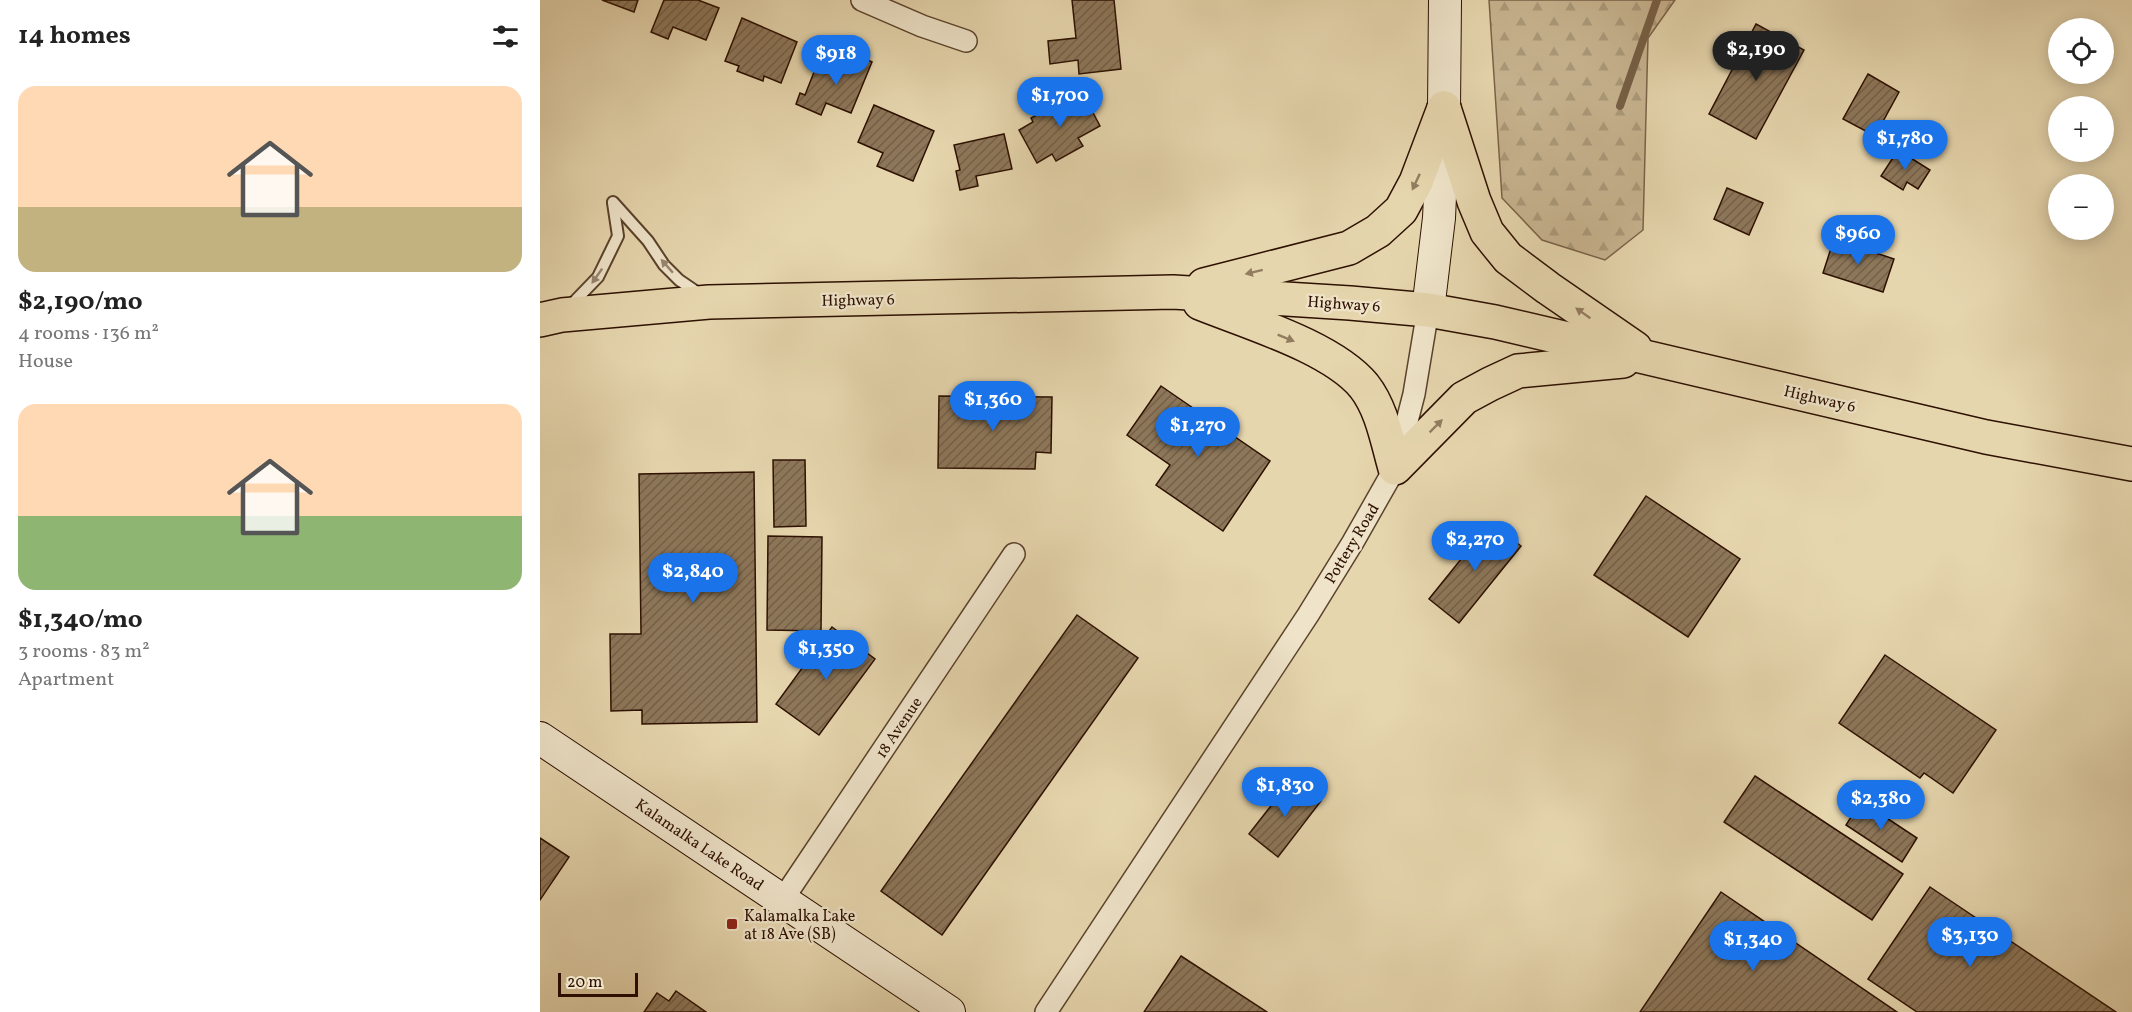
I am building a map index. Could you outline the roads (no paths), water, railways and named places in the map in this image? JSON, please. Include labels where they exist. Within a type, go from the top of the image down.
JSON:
[{"type":"main road","name":"Pottery Road","points":[[1428,310],[1439,218],[1446,0]]},
{"type":"main road","points":[[1173,292],[1350,248],[1378,231],[1401,210],[1411,192],[1444,108]]},
{"type":"main road","points":[[1444,108],[1474,201],[1487,232],[1508,258],[1648,358]]},
{"type":"main road","points":[[1173,292],[1314,349],[1342,366],[1363,386],[1377,409],[1395,468],[1464,399],[1518,371],[1648,358]]},
{"type":"main road","name":"Highway 6","points":[[551,317],[712,302],[1173,292],[1428,310],[1495,322],[1986,437],[2132,464]]},
{"type":"main road","name":"Kalamalka Lake Road","points":[[540,738],[949,1012]]},
{"type":"street","points":[[862,0],[922,26],[966,41]]},
{"type":"street","name":"Pottery Road","points":[[1046,1012],[1308,615],[1395,468],[1414,394],[1428,310]]},
{"type":"street","name":"18 Avenue","points":[[783,899],[1014,554]]},
{"type":"lane","points":[[551,317],[598,277],[618,236],[613,202],[679,280],[712,302]]},
{"type":"waterway","points":[[1620,106],[1657,0]]},
{"type":"place","name":"Kalamalka Lake at 18 Ave (SB)","points":[[732,924]]}]
